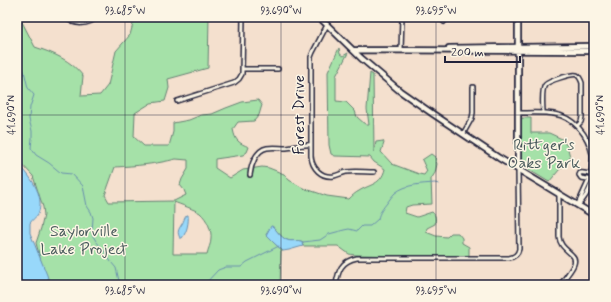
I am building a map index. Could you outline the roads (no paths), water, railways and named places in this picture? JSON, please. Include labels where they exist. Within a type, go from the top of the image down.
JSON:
[{"type":"main road","points":[[319,17],[353,50],[402,92],[432,114],[528,176],[594,215]]},
{"type":"main road","points":[[518,17],[518,169]]},
{"type":"main road","points":[[353,50],[518,49],[594,46]]},
{"type":"main road","points":[[518,49],[594,51]]},
{"type":"street","points":[[65,17],[72,22],[83,24],[91,22],[98,17]]},
{"type":"street","points":[[178,101],[234,83],[239,79],[242,69],[243,17]]},
{"type":"street","points":[[401,50],[402,17]]},
{"type":"street","points":[[444,22],[447,17]]},
{"type":"street","name":"Forest Drive","points":[[327,25],[312,54],[312,163],[316,170],[324,175],[334,176],[349,172],[374,172]]},
{"type":"street","points":[[242,69],[278,69]]},
{"type":"street","points":[[543,113],[543,88],[545,84],[575,74],[579,77],[582,83],[582,117],[581,122],[577,126]]},
{"type":"street","points":[[463,134],[472,118],[473,87]]},
{"type":"street","points":[[518,113],[560,115],[569,119],[586,137],[592,147],[593,178],[588,182],[578,205]]},
{"type":"street","points":[[250,175],[252,165],[261,150],[267,148],[289,148],[301,145],[311,145]]},
{"type":"street","points":[[336,285],[338,274],[342,265],[352,259],[360,257],[514,257],[519,249],[518,169]]},
{"type":"street","points":[[559,194],[560,242],[573,256],[575,261],[574,266],[564,278],[561,285]]},
{"type":"water","points":[[17,162],[31,179],[40,200],[38,214],[30,223],[30,233],[50,285],[24,285],[17,273]]},
{"type":"water","points":[[187,215],[188,221],[186,230],[184,236],[180,238],[178,233],[179,229]]},
{"type":"water","points":[[271,226],[285,239],[289,241],[301,241],[303,242],[303,246],[283,251],[266,235]]},
{"type":"waterway","points":[[17,56],[24,71],[28,88],[34,95],[30,107],[29,119],[32,131],[31,148],[36,155],[61,173],[72,174],[83,186],[87,206],[93,218],[93,236],[116,268],[120,285]]},
{"type":"waterway","points":[[303,242],[320,240],[329,234],[344,230],[349,229],[357,231],[362,226],[370,226],[378,219],[384,207],[399,190],[414,185],[439,184]]},
{"type":"waterway","points":[[204,285],[218,270],[226,267],[241,267],[247,262],[279,246]]},
{"type":"park label","name":"Rittger's Oaks Park","points":[[544,154]]},
{"type":"park label","name":"Saylorville Lake Project","points":[[84,240]]}]
